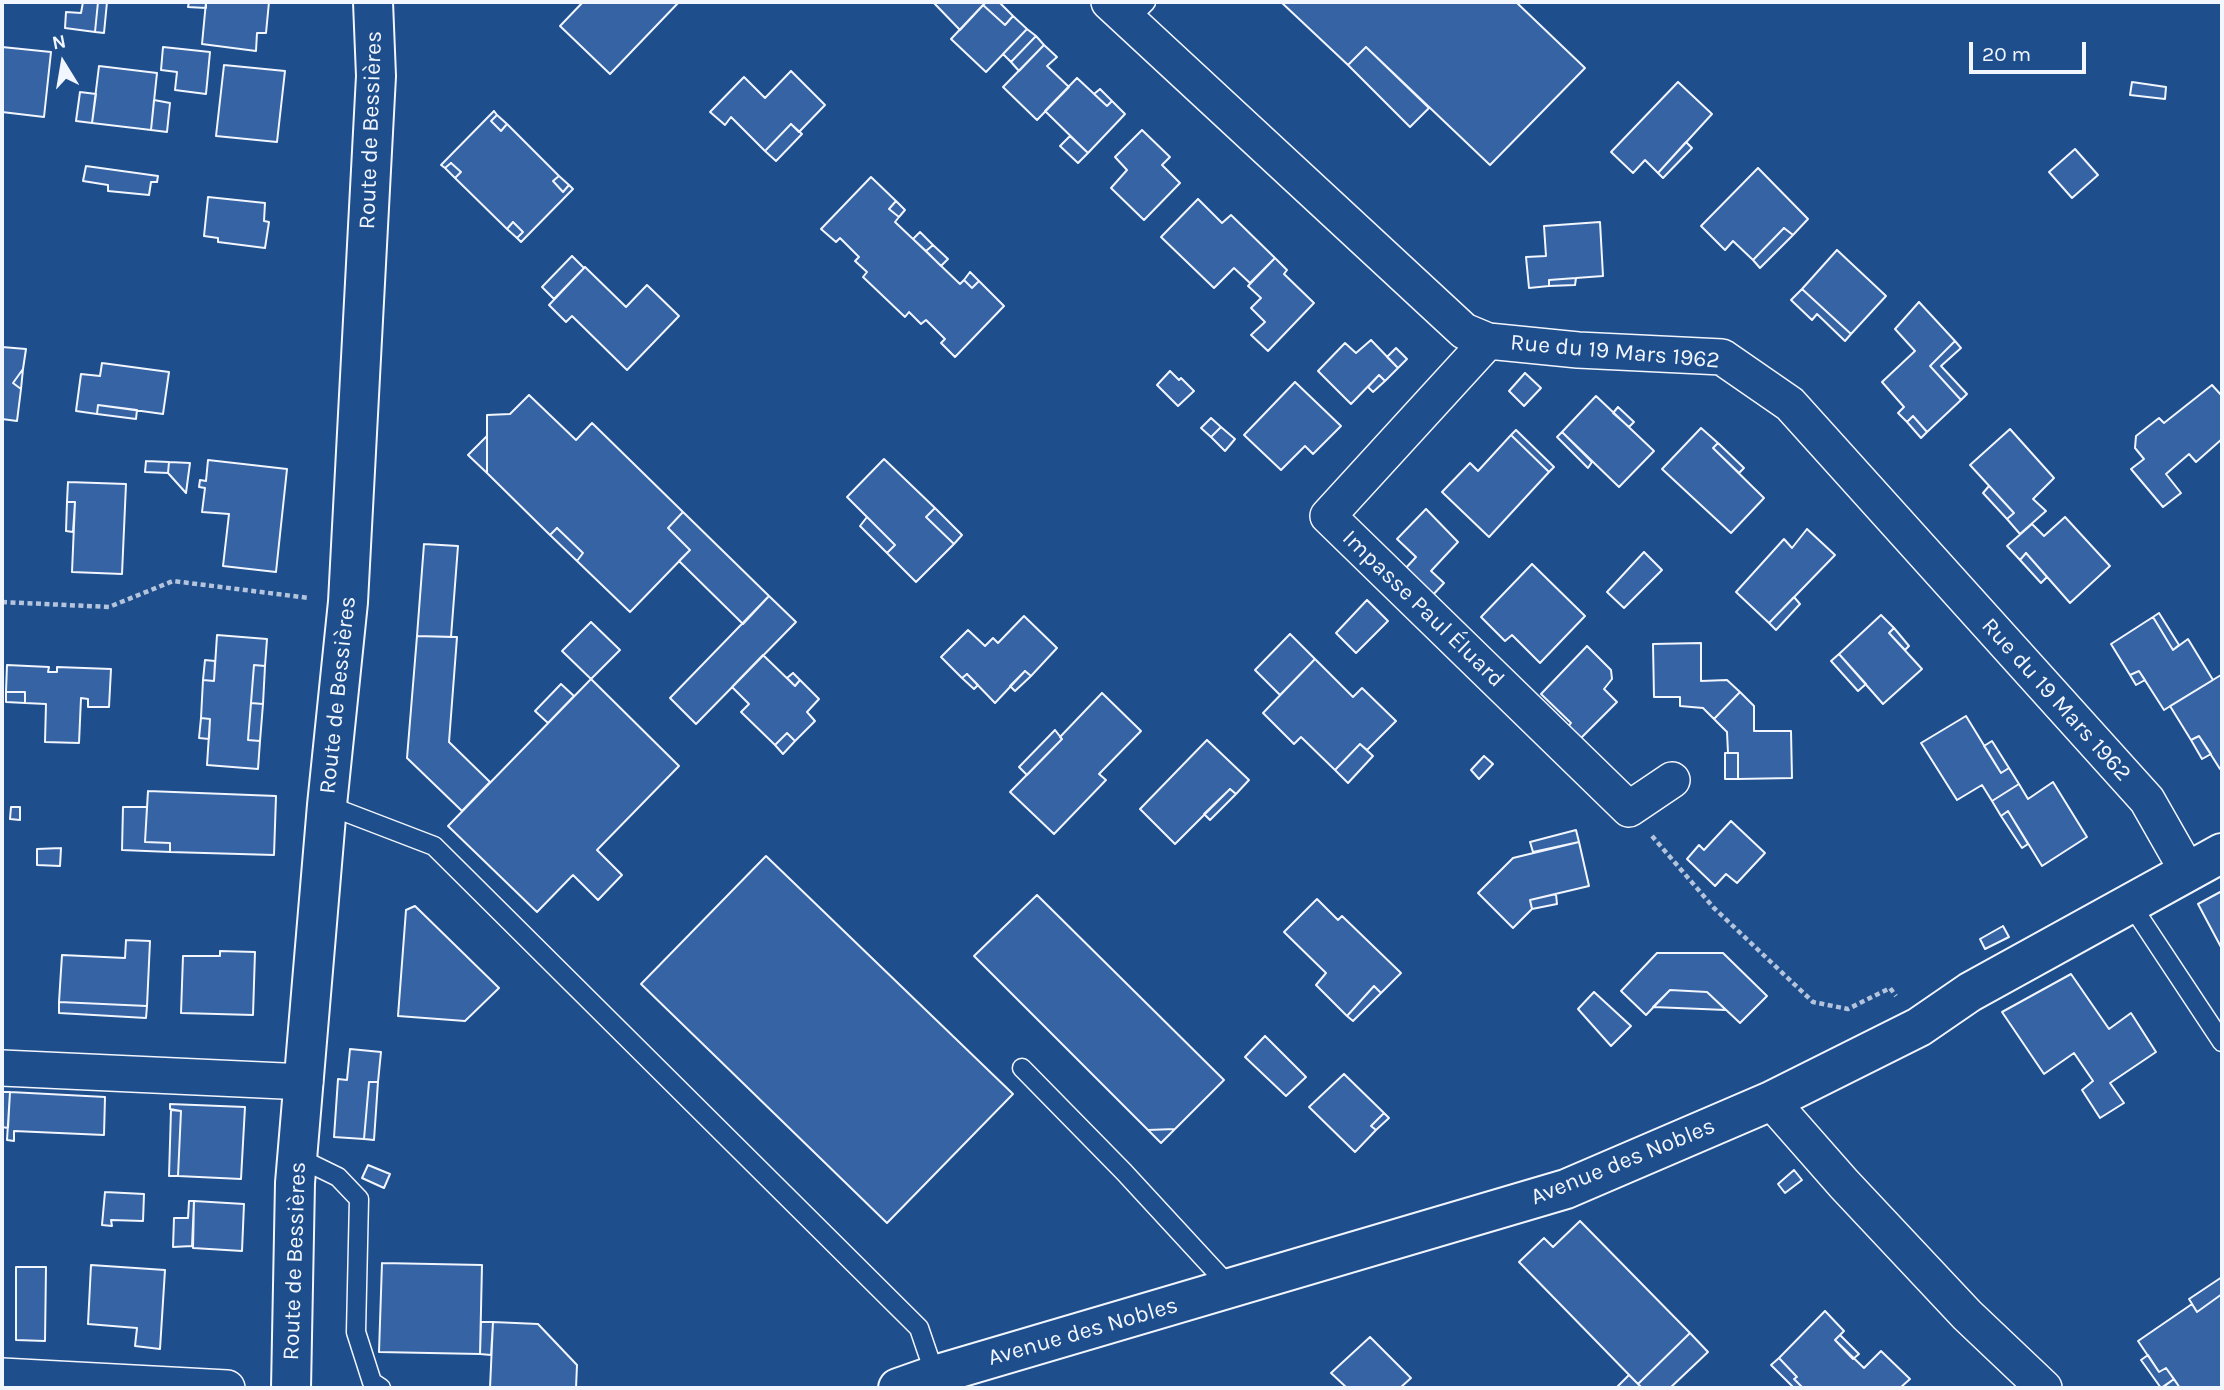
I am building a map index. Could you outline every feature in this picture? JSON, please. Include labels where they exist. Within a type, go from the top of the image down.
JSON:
[{"type":"street","name":"Route de Bessières","points":[[290,1388],[295,1183],[327,805],[348,602],[376,76],[373,2]]},
{"type":"street","name":"Rue du 19 Mars 1962","points":[[1128,8],[1464,331],[1488,341],[1578,350],[1722,357],[1790,404],[2147,800],[2188,872]]},
{"type":"street","name":"Impasse Paul Éluard","points":[[1488,341],[1328,516],[1629,809]]},
{"type":"street","points":[[1629,809],[1672,780]]},
{"type":"street","name":"Avenue des Nobles","points":[[898,1388],[1566,1189],[1771,1101],[1919,1027],[1970,992],[2222,853]]},
{"type":"street","points":[[2,1068],[305,1082]]},
{"type":"street","points":[[1771,1101],[1844,1184],[1967,1315],[2044,1388]]},
{"type":"street","points":[[2,1376],[226,1388]]},
{"type":"lane","points":[[327,805],[434,846],[919,1328],[935,1375]]},
{"type":"lane","points":[[2130,903],[2222,1042]]},
{"type":"lane","points":[[1022,1068],[1125,1172],[1231,1288]]},
{"type":"lane","points":[[299,1158],[338,1177],[359,1199],[356,1332],[372,1382],[382,1388]]},
{"type":"path","points":[[2,602],[109,607],[173,581],[348,602]]},
{"type":"path","points":[[1629,809],[1714,908],[1813,1002],[1848,1009],[1890,988],[1919,1027]]},
{"type":"building","points":[[83,2],[98,2],[95,32],[65,28],[66,12],[81,13]]},
{"type":"building","points":[[98,2],[107,2],[104,33],[95,32]]},
{"type":"building","points":[[189,2],[206,2],[206,8],[188,7]]},
{"type":"building","points":[[206,2],[269,2],[266,33],[257,33],[256,51],[202,44]]},
{"type":"building","points":[[583,2],[679,2],[610,74],[560,26]]},
{"type":"building","points":[[933,2],[986,2],[960,30]]},
{"type":"building","points":[[986,2],[999,2],[1013,16],[1005,25],[983,5]]},
{"type":"building","points":[[1281,2],[1516,2],[1585,68],[1490,165],[1366,47],[1348,65]]},
{"type":"building","points":[[983,5],[1005,25],[1013,16],[1027,29],[986,72],[951,39]]},
{"type":"building","points":[[1027,29],[1036,36],[1011,62],[1003,54]]},
{"type":"building","points":[[1036,36],[1044,45],[1019,71],[1011,62]]},
{"type":"building","points":[[1044,45],[1057,57],[1047,66],[1069,87],[1037,120],[1003,87]]},
{"type":"building","points":[[2,47],[51,52],[44,117],[2,112]]},
{"type":"building","points":[[163,47],[210,52],[206,94],[175,90],[177,72],[161,70]]},
{"type":"building","points":[[1366,47],[1429,108],[1410,127],[1348,65]]},
{"type":"building","points":[[224,65],[285,71],[277,142],[216,136]]},
{"type":"building","points":[[99,66],[157,73],[151,130],[92,123]]},
{"type":"building","points":[[791,71],[825,105],[799,132],[791,124],[765,151],[731,117],[725,125],[710,112],[744,77],[765,98]]},
{"type":"building","points":[[1077,78],[1107,106],[1112,101],[1125,114],[1088,153],[1045,111]]},
{"type":"building","points":[[1678,82],[1712,114],[1658,173],[1645,160],[1633,173],[1611,152]]},
{"type":"building","points":[[2132,82],[2166,87],[2165,99],[2130,95]]},
{"type":"building","points":[[1100,89],[1112,101],[1107,106],[1094,94]]},
{"type":"building","points":[[80,92],[96,94],[92,123],[76,121]]},
{"type":"building","points":[[154,100],[170,103],[167,132],[151,130]]},
{"type":"building","points":[[494,111],[497,115],[491,121],[501,131],[507,124],[559,176],[553,181],[563,192],[569,185],[573,189],[521,242],[517,238],[523,232],[513,222],[507,229],[455,178],[461,172],[451,163],[445,168],[441,165]]},
{"type":"building","points":[[497,115],[507,124],[501,131],[491,121]]},
{"type":"building","points":[[791,124],[802,134],[776,161],[765,151]]},
{"type":"building","points":[[1142,130],[1170,157],[1162,165],[1180,183],[1144,220],[1111,188],[1127,170],[1115,157]]},
{"type":"building","points":[[1070,136],[1088,153],[1078,163],[1060,146]]},
{"type":"building","points":[[1686,142],[1692,148],[1663,178],[1658,173]]},
{"type":"building","points":[[2075,149],[2098,175],[2072,198],[2049,172]]},
{"type":"building","points":[[451,163],[461,172],[455,178],[445,168]]},
{"type":"building","points":[[86,166],[158,176],[157,182],[151,182],[149,195],[108,191],[108,185],[83,181]]},
{"type":"building","points":[[1758,168],[1808,219],[1793,235],[1784,228],[1753,260],[1733,241],[1725,250],[1701,226]]},
{"type":"building","points":[[559,176],[569,185],[563,192],[553,181]]},
{"type":"building","points":[[871,177],[896,201],[889,209],[899,217],[895,222],[960,284],[964,280],[972,288],[979,281],[1004,306],[955,357],[941,343],[945,339],[926,320],[921,324],[909,312],[905,317],[863,277],[867,272],[855,261],[859,257],[840,238],[836,242],[821,229]]},
{"type":"building","points":[[208,197],[265,203],[264,221],[269,222],[265,248],[218,242],[218,238],[204,236]]},
{"type":"building","points":[[1198,199],[1222,223],[1231,215],[1275,258],[1250,283],[1234,268],[1214,288],[1161,237]]},
{"type":"building","points":[[896,201],[905,210],[899,217],[889,209]]},
{"type":"building","points":[[513,222],[523,232],[517,238],[507,229]]},
{"type":"building","points":[[1600,222],[1603,276],[1549,280],[1549,286],[1529,288],[1526,257],[1546,256],[1544,226]]},
{"type":"building","points":[[1784,228],[1793,235],[1760,268],[1753,260]]},
{"type":"building","points":[[920,232],[933,245],[926,251],[913,239]]},
{"type":"building","points":[[933,245],[948,259],[941,266],[926,251]]},
{"type":"building","points":[[1837,250],[1886,296],[1851,334],[1802,289]]},
{"type":"building","points":[[572,256],[584,268],[554,299],[542,287]]},
{"type":"building","points":[[1275,258],[1287,270],[1284,274],[1314,303],[1268,351],[1251,335],[1265,322],[1251,308],[1261,298],[1248,286]]},
{"type":"building","points":[[585,267],[626,307],[647,285],[679,316],[627,370],[572,316],[566,322],[549,305]]},
{"type":"building","points":[[970,272],[979,281],[972,288],[964,280]]},
{"type":"building","points":[[1576,278],[1575,285],[1549,286],[1549,280]]},
{"type":"building","points":[[1802,289],[1851,334],[1845,341],[1817,314],[1812,320],[1791,300]]},
{"type":"building","points":[[1919,302],[1955,341],[1930,366],[1961,400],[1927,432],[1913,416],[1907,422],[1898,413],[1904,407],[1882,382],[1915,351],[1895,329]]},
{"type":"building","points":[[1371,340],[1398,368],[1385,381],[1379,375],[1351,404],[1318,371],[1345,343],[1356,353]]},
{"type":"building","points":[[1955,341],[1961,348],[1941,366],[1967,394],[1961,400],[1930,366]]},
{"type":"building","points":[[2,347],[26,349],[23,369],[13,383],[21,389],[17,421],[2,419]]},
{"type":"building","points":[[1396,348],[1407,359],[1398,368],[1387,357]]},
{"type":"building","points":[[102,363],[169,372],[163,414],[98,405],[97,414],[76,411],[81,374],[100,376]]},
{"type":"building","points":[[23,369],[21,389],[13,383]]},
{"type":"building","points":[[1170,371],[1194,391],[1178,406],[1157,385]]},
{"type":"building","points":[[1525,373],[1541,388],[1524,406],[1509,391]]},
{"type":"building","points":[[1379,375],[1385,381],[1373,392],[1368,387]]},
{"type":"building","points":[[1295,382],[1341,426],[1313,454],[1305,446],[1281,470],[1244,435]]},
{"type":"building","points":[[2212,385],[2222,396],[2222,439],[2196,462],[2189,454],[2166,474],[2181,493],[2163,507],[2131,469],[2144,459],[2135,448],[2136,436],[2159,418],[2164,423]]},
{"type":"building","points":[[529,395],[576,440],[592,423],[683,512],[668,528],[690,550],[630,612],[577,561],[583,553],[557,528],[550,535],[487,473],[487,415],[510,414]]},
{"type":"building","points":[[1596,396],[1654,451],[1619,487],[1562,432]]},
{"type":"building","points":[[98,405],[137,410],[136,419],[97,414]]},
{"type":"building","points":[[1618,407],[1634,422],[1629,427],[1613,413]]},
{"type":"building","points":[[1913,416],[1927,432],[1921,438],[1907,422]]},
{"type":"building","points":[[1211,418],[1221,427],[1211,437],[1201,428]]},
{"type":"building","points":[[1221,427],[1235,439],[1225,451],[1211,437]]},
{"type":"building","points":[[1701,428],[1718,443],[1713,448],[1764,498],[1731,533],[1662,469]]},
{"type":"building","points":[[2010,429],[2054,478],[2033,499],[2046,511],[2020,534],[2007,519],[2014,513],[1970,465]]},
{"type":"building","points":[[1516,430],[1554,467],[1549,472],[1511,435]]},
{"type":"building","points":[[1562,432],[1592,462],[1588,468],[1557,437]]},
{"type":"building","points":[[1511,435],[1549,472],[1489,537],[1442,492],[1470,463],[1478,471]]},
{"type":"building","points":[[487,436],[487,473],[468,455]]},
{"type":"building","points":[[1718,443],[1744,468],[1739,473],[1713,448]]},
{"type":"building","points":[[884,459],[935,508],[926,517],[954,544],[916,582],[887,553],[895,545],[847,497]]},
{"type":"building","points":[[208,460],[287,469],[276,572],[223,566],[229,514],[202,512],[205,488],[199,487],[200,480],[206,481]]},
{"type":"building","points":[[146,461],[169,462],[168,473],[145,472]]},
{"type":"building","points":[[169,462],[190,463],[186,493],[168,473]]},
{"type":"building","points":[[68,482],[126,484],[122,574],[72,572],[75,502],[67,502]]},
{"type":"building","points":[[1989,486],[2014,513],[2007,519],[1983,493]]},
{"type":"building","points":[[67,502],[75,502],[73,532],[66,531]]},
{"type":"building","points":[[935,508],[962,535],[954,544],[926,517]]},
{"type":"building","points":[[1426,509],[1458,542],[1431,571],[1444,583],[1431,597],[1404,570],[1416,557],[1397,539]]},
{"type":"building","points":[[683,512],[769,596],[743,624],[679,561],[690,550],[668,528]]},
{"type":"building","points":[[867,517],[895,545],[887,553],[860,526]]},
{"type":"building","points":[[2065,517],[2110,566],[2070,603],[2026,553],[2020,560],[2007,546],[2032,524],[2044,536]]},
{"type":"building","points":[[557,528],[583,553],[577,561],[550,535]]},
{"type":"building","points":[[1807,529],[1835,555],[1769,623],[1736,592],[1784,539],[1792,548]]},
{"type":"building","points":[[424,544],[458,546],[451,637],[417,636]]},
{"type":"building","points":[[1644,552],[1662,570],[1624,608],[1607,592]]},
{"type":"building","points":[[2026,553],[2047,577],[2041,583],[2020,560]]},
{"type":"building","points":[[1532,564],[1585,616],[1540,663],[1512,635],[1505,641],[1481,617]]},
{"type":"building","points":[[769,596],[796,622],[696,724],[670,698]]},
{"type":"building","points":[[1794,597],[1800,604],[1776,630],[1769,623]]},
{"type":"building","points":[[1367,600],[1388,621],[1356,653],[1336,633]]},
{"type":"building","points":[[2159,613],[2179,645],[2173,650],[2153,617]]},
{"type":"building","points":[[1881,615],[1894,628],[1889,633],[1922,669],[1883,704],[1839,654]]},
{"type":"building","points":[[1024,616],[1057,648],[1031,676],[1025,671],[995,703],[967,674],[962,678],[941,657],[968,630],[985,646],[993,638],[998,643]]},
{"type":"building","points":[[2153,617],[2173,650],[2188,639],[2213,680],[2164,710],[2139,671],[2130,675],[2111,644]]},
{"type":"building","points":[[591,622],[620,650],[591,679],[562,651]]},
{"type":"building","points":[[1894,628],[1909,646],[1905,650],[1889,633]]},
{"type":"building","points":[[1290,634],[1315,659],[1280,695],[1255,670]]},
{"type":"building","points":[[217,635],[267,639],[265,666],[254,665],[248,740],[260,741],[258,769],[207,765],[210,719],[201,718],[203,680],[214,681]]},
{"type":"building","points":[[417,636],[457,637],[449,742],[490,782],[462,811],[407,758]]},
{"type":"building","points":[[1701,643],[1701,681],[1727,680],[1740,692],[1714,719],[1703,708],[1680,706],[1680,697],[1654,697],[1653,644]]},
{"type":"building","points":[[1587,646],[1611,670],[1612,679],[1604,689],[1617,702],[1579,740],[1567,728],[1571,723],[1541,694]]},
{"type":"building","points":[[1839,654],[1866,684],[1858,691],[1831,661]]},
{"type":"building","points":[[763,655],[795,686],[800,680],[819,699],[807,712],[815,721],[795,741],[787,733],[775,745],[741,712],[749,704],[732,687]]},
{"type":"building","points":[[1315,659],[1353,697],[1362,688],[1396,721],[1367,750],[1360,744],[1335,770],[1301,737],[1294,744],[1263,713]]},
{"type":"building","points":[[205,660],[215,661],[214,681],[203,680]]},
{"type":"building","points":[[7,665],[49,667],[48,672],[57,672],[57,667],[111,669],[109,707],[88,707],[88,699],[81,698],[79,743],[45,742],[46,704],[25,703],[25,692],[6,692]]},
{"type":"building","points":[[254,665],[265,666],[263,704],[251,703]]},
{"type":"building","points":[[1025,671],[1031,676],[1015,691],[1010,686]]},
{"type":"building","points":[[2139,671],[2145,680],[2136,685],[2130,675]]},
{"type":"building","points":[[793,673],[800,680],[795,686],[787,678]]},
{"type":"building","points":[[967,674],[978,685],[974,689],[962,678]]},
{"type":"building","points":[[2221,675],[2220,769],[2199,736],[2191,740],[2170,706]]},
{"type":"building","points":[[591,679],[679,766],[597,850],[622,875],[598,900],[573,875],[537,912],[448,826]]},
{"type":"building","points":[[561,684],[574,696],[548,723],[535,711]]},
{"type":"building","points":[[6,692],[25,692],[25,703],[6,702]]},
{"type":"building","points":[[1740,692],[1754,706],[1754,731],[1791,731],[1792,778],[1738,779],[1738,753],[1728,753],[1727,732],[1714,719]]},
{"type":"building","points":[[1102,693],[1141,731],[1099,774],[1106,780],[1054,834],[1010,792]]},
{"type":"building","points":[[251,703],[263,704],[260,741],[248,740]]},
{"type":"building","points":[[1966,716],[2001,773],[2009,768],[2019,784],[1992,801],[1982,785],[1957,800],[1921,743]]},
{"type":"building","points":[[201,718],[210,719],[209,739],[199,738]]},
{"type":"building","points":[[1055,730],[1062,739],[1027,775],[1019,767]]},
{"type":"building","points":[[787,733],[795,741],[783,754],[775,745]]},
{"type":"building","points":[[2199,736],[2211,754],[2202,759],[2191,740]]},
{"type":"building","points":[[1207,740],[1249,780],[1236,794],[1230,789],[1175,844],[1140,809]]},
{"type":"building","points":[[1992,741],[2009,768],[2001,773],[1984,746]]},
{"type":"building","points":[[1360,744],[1373,756],[1348,783],[1335,770]]},
{"type":"building","points":[[1725,753],[1738,753],[1738,779],[1725,779]]},
{"type":"building","points":[[1484,756],[1493,764],[1479,779],[1471,770]]},
{"type":"building","points":[[2053,782],[2087,837],[2042,866],[2008,811],[2001,816],[1992,801],[2019,784],[2028,799]]},
{"type":"building","points":[[1230,789],[1236,794],[1210,820],[1204,814]]},
{"type":"building","points":[[148,791],[276,796],[274,855],[170,852],[170,843],[145,842]]},
{"type":"building","points":[[11,807],[20,807],[20,820],[10,819]]},
{"type":"building","points":[[123,807],[147,807],[145,842],[170,843],[170,852],[122,850]]},
{"type":"building","points":[[2008,811],[2028,844],[2022,848],[2001,816]]},
{"type":"building","points":[[1731,821],[1765,853],[1737,883],[1726,874],[1715,886],[1687,859],[1699,845],[1704,850]]},
{"type":"building","points":[[1576,830],[1579,842],[1533,852],[1530,842]]},
{"type":"building","points":[[1579,842],[1589,886],[1530,900],[1532,909],[1513,928],[1478,893],[1513,858]]},
{"type":"building","points":[[61,848],[60,866],[37,865],[37,849]]},
{"type":"building","points":[[766,856],[1013,1094],[887,1223],[641,984]]},
{"type":"building","points":[[2222,891],[2222,949],[2198,904]]},
{"type":"building","points":[[1556,894],[1557,904],[1532,909],[1530,900]]},
{"type":"building","points":[[1037,895],[1224,1080],[1175,1129],[1148,1130],[974,956]]},
{"type":"building","points":[[1317,899],[1338,920],[1342,916],[1401,973],[1381,993],[1374,986],[1347,1016],[1316,985],[1326,973],[1284,932]]},
{"type":"building","points":[[415,906],[499,988],[465,1021],[398,1016],[406,910]]},
{"type":"building","points":[[2003,926],[2009,937],[1985,949],[1980,939]]},
{"type":"building","points":[[126,940],[150,941],[147,1006],[59,1002],[62,955],[125,958]]},
{"type":"building","points":[[220,951],[255,952],[253,1015],[181,1013],[183,956],[220,956]]},
{"type":"building","points":[[1657,953],[1723,953],[1767,996],[1740,1023],[1707,992],[1670,990],[1646,1015],[1621,991]]},
{"type":"building","points":[[2071,974],[2109,1029],[2131,1013],[2156,1052],[2110,1083],[2124,1103],[2100,1118],[2082,1090],[2093,1081],[2074,1053],[2044,1074],[2002,1012]]},
{"type":"building","points":[[1374,986],[1381,993],[1353,1021],[1347,1016]]},
{"type":"building","points":[[1670,990],[1707,992],[1726,1010],[1653,1007]]},
{"type":"building","points":[[1594,992],[1631,1026],[1611,1046],[1578,1009]]},
{"type":"building","points":[[59,1002],[147,1006],[146,1018],[59,1013]]},
{"type":"building","points":[[1265,1036],[1306,1077],[1286,1096],[1245,1057]]},
{"type":"building","points":[[350,1049],[381,1052],[378,1082],[369,1082],[364,1139],[334,1137],[338,1079],[347,1080]]},
{"type":"building","points":[[1344,1074],[1384,1113],[1371,1126],[1376,1130],[1355,1152],[1309,1107]]},
{"type":"building","points":[[369,1082],[378,1082],[374,1140],[364,1139]]},
{"type":"building","points":[[2,1092],[10,1092],[8,1128],[2,1127]]},
{"type":"building","points":[[10,1092],[105,1097],[104,1135],[14,1131],[14,1141],[7,1140]]},
{"type":"building","points":[[170,1104],[245,1107],[241,1179],[178,1176],[181,1111],[170,1109]]},
{"type":"building","points":[[171,1110],[181,1111],[178,1176],[169,1176]]},
{"type":"building","points":[[1384,1113],[1389,1118],[1376,1130],[1371,1126]]},
{"type":"building","points":[[1175,1129],[1161,1143],[1148,1130]]},
{"type":"building","points":[[368,1165],[390,1174],[384,1188],[362,1178]]},
{"type":"building","points":[[1794,1170],[1802,1180],[1785,1193],[1778,1184]]},
{"type":"building","points":[[105,1192],[144,1194],[143,1221],[111,1220],[112,1226],[102,1225]]},
{"type":"building","points":[[189,1201],[194,1201],[192,1246],[173,1247],[174,1218],[188,1218]]},
{"type":"building","points":[[194,1201],[244,1204],[242,1251],[193,1248]]},
{"type":"building","points":[[1580,1221],[1690,1333],[1638,1384],[1519,1262],[1544,1238],[1553,1247]]},
{"type":"building","points":[[382,1263],[482,1265],[480,1354],[379,1352]]},
{"type":"building","points":[[91,1265],[165,1270],[160,1349],[135,1346],[137,1328],[88,1324]]},
{"type":"building","points":[[16,1267],[46,1267],[45,1341],[16,1340]]},
{"type":"building","points":[[2222,1277],[2222,1294],[2197,1312],[2189,1299]]},
{"type":"building","points":[[2222,1294],[2222,1388],[2180,1388],[2166,1368],[2159,1372],[2138,1341],[2192,1304],[2197,1312]]},
{"type":"building","points":[[1825,1311],[1844,1331],[1835,1340],[1864,1368],[1881,1351],[1910,1379],[1900,1388],[1803,1388],[1794,1379],[1797,1377],[1779,1358]]},
{"type":"building","points":[[481,1322],[493,1322],[491,1355],[480,1354]]},
{"type":"building","points":[[493,1322],[538,1324],[577,1365],[576,1388],[490,1388]]},
{"type":"building","points":[[1690,1333],[1708,1352],[1670,1388],[1642,1388],[1638,1384]]},
{"type":"building","points":[[1840,1335],[1859,1354],[1853,1359],[1835,1340]]},
{"type":"building","points":[[1370,1337],[1411,1378],[1400,1388],[1347,1388],[1331,1373]]},
{"type":"building","points":[[2148,1355],[2159,1372],[2166,1368],[2174,1379],[2161,1388],[2141,1360]]},
{"type":"building","points":[[1779,1358],[1797,1377],[1794,1379],[1803,1388],[1794,1388],[1771,1365]]},
{"type":"building","points":[[1629,1375],[1642,1388],[1616,1388]]},
{"type":"building","points":[[2174,1379],[2180,1388],[2162,1388]]}]
